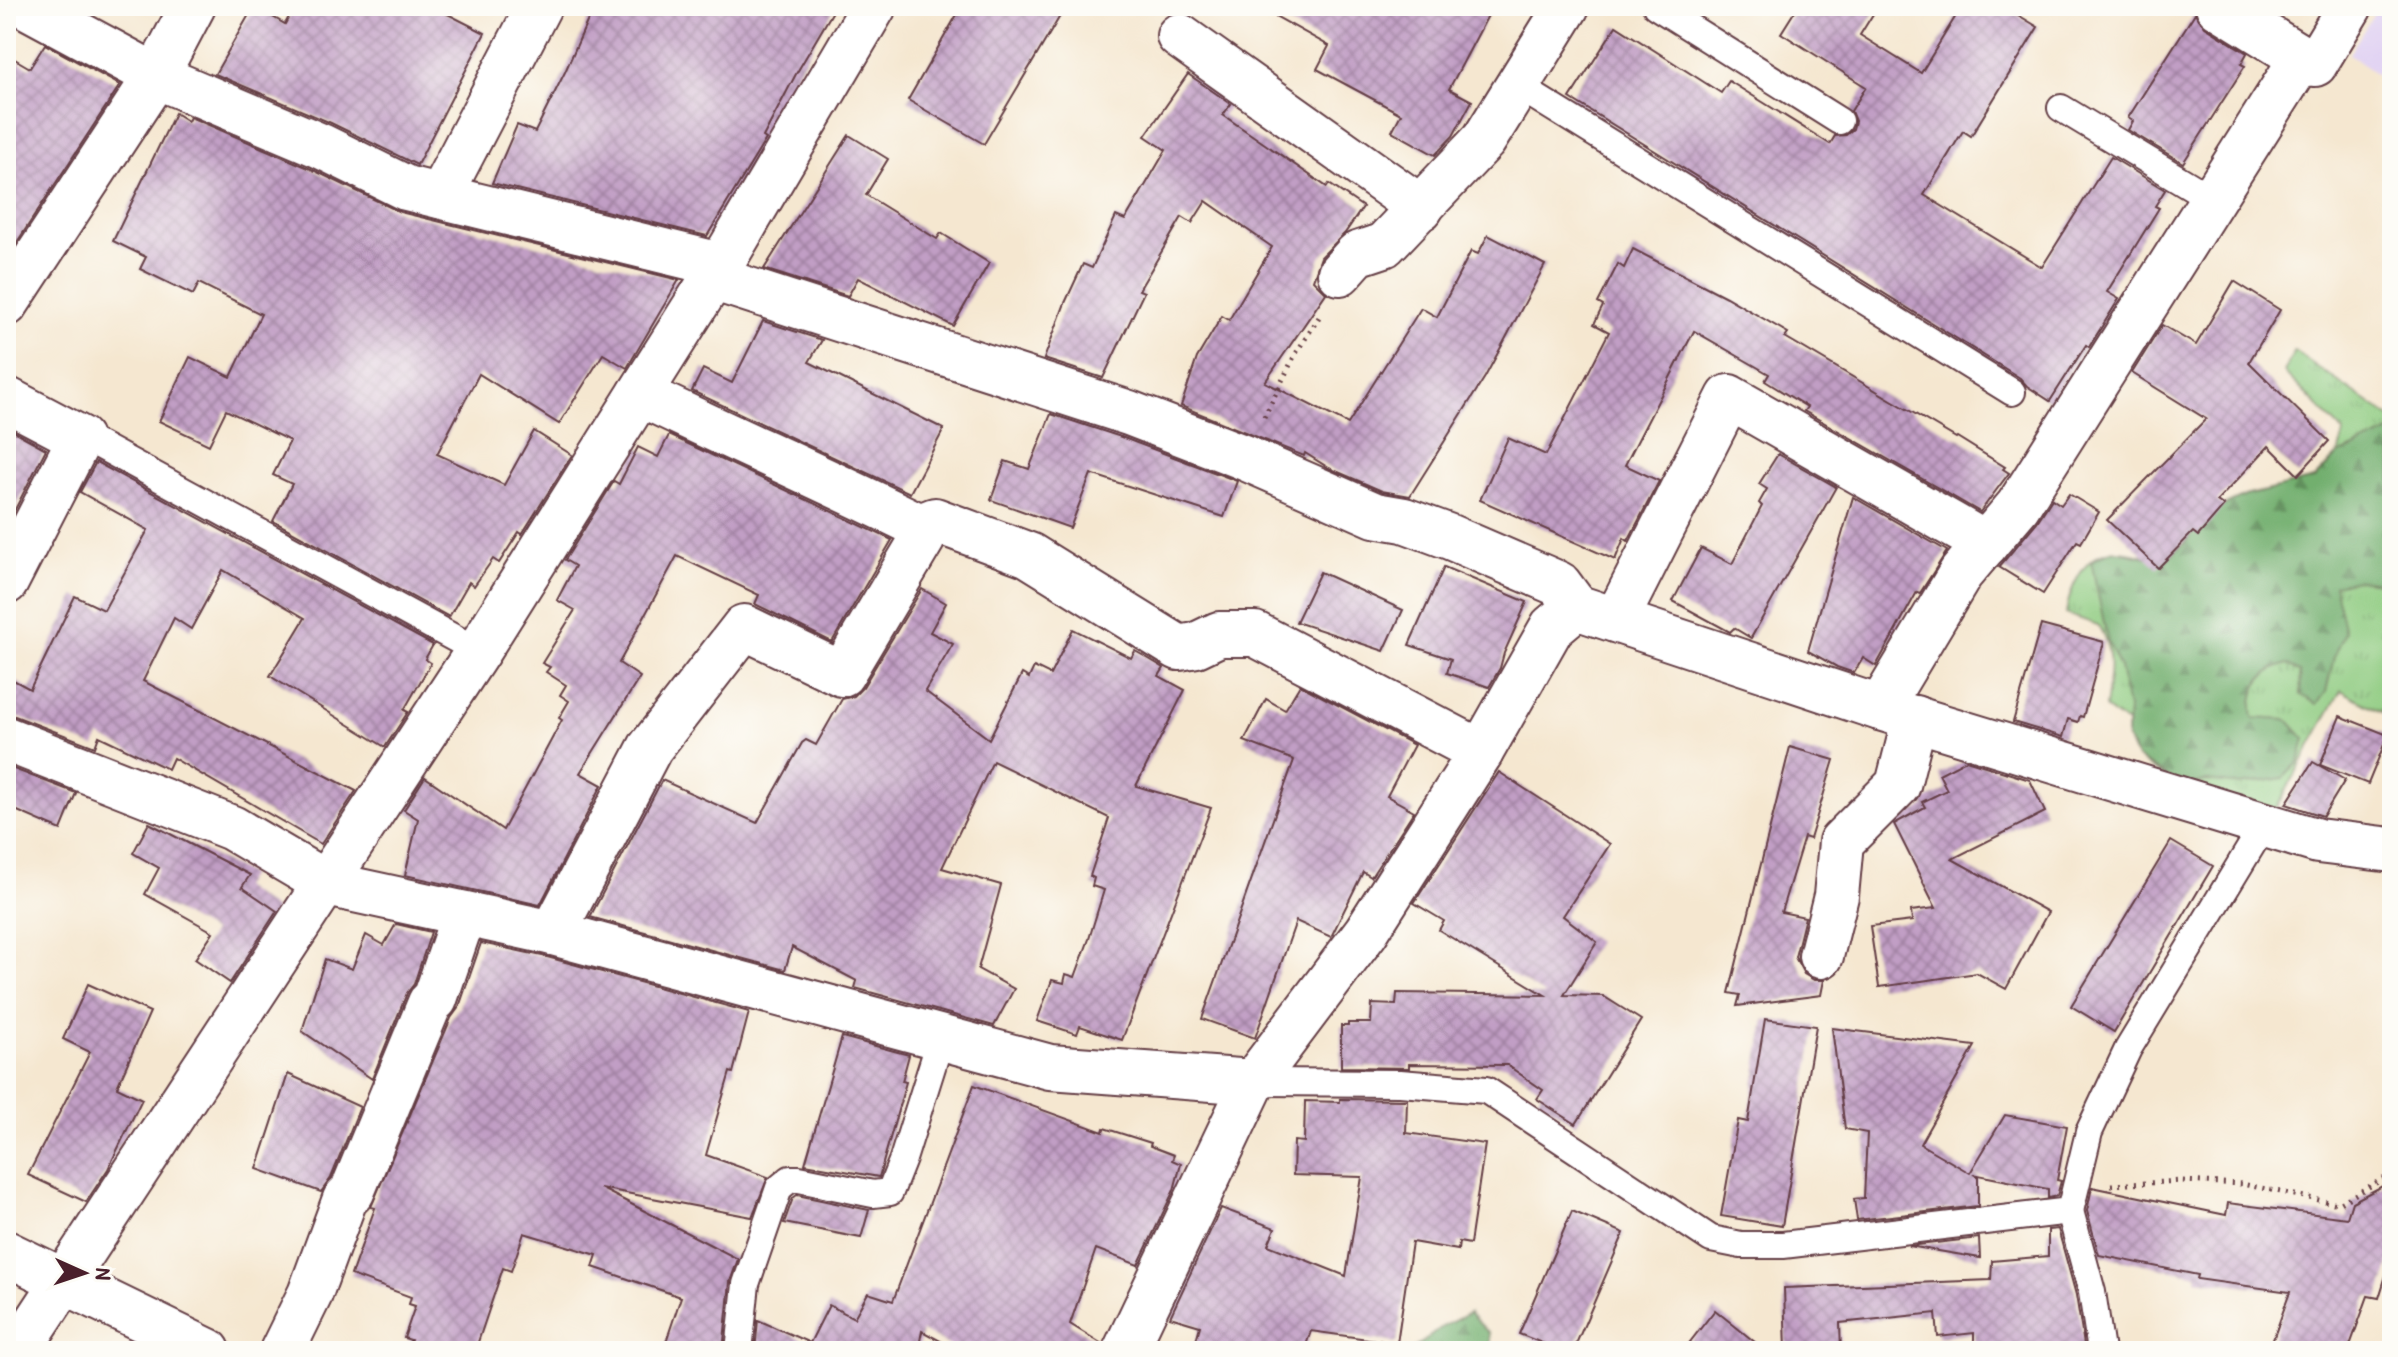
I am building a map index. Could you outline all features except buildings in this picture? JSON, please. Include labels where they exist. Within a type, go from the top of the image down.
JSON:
[{"type":"street","points":[[26,6],[156,76],[321,146],[406,188],[716,272],[1129,413],[1243,457],[1375,515],[1404,520],[1450,537],[1559,584],[1596,614],[1898,713],[2264,825],[2318,841],[2392,850]]},
{"type":"street","points":[[6,304],[156,76],[193,6]]},
{"type":"street","points":[[440,196],[539,6]]},
{"type":"street","points":[[18,1351],[478,651],[716,272],[874,6]]},
{"type":"street","points":[[1340,273],[1357,254],[1384,245],[1484,140],[1567,6]]},
{"type":"street","points":[[2218,6],[2315,64],[2350,6]]},
{"type":"street","points":[[1179,36],[1421,208]]},
{"type":"street","points":[[1821,956],[1836,896],[1841,842],[1898,785],[1898,713],[1961,573],[2018,506],[2302,58]]},
{"type":"street","points":[[640,394],[920,526],[935,520],[1029,555],[1179,648],[1196,645],[1219,634],[1255,634],[1481,752]]},
{"type":"street","points":[[1125,1351],[1253,1082],[1366,932],[1481,752],[1552,627],[1596,614],[1729,397],[1986,544]]},
{"type":"street","points":[[6,399],[80,438],[6,582]]},
{"type":"street","points":[[553,933],[650,748],[744,627],[842,674],[923,538],[920,526]]},
{"type":"street","points":[[6,739],[232,828],[327,884],[553,933],[1050,1067],[1253,1082]]},
{"type":"street","points":[[282,1351],[310,1294],[345,1199],[352,1192],[430,1003],[435,999],[464,914]]},
{"type":"street","points":[[6,1253],[208,1351]]},
{"type":"lane","points":[[1656,6],[1839,121]]},
{"type":"lane","points":[[1518,86],[2012,392]]},
{"type":"lane","points":[[2061,108],[2212,199]]},
{"type":"lane","points":[[80,438],[99,445],[478,651]]},
{"type":"lane","points":[[2101,1351],[2073,1199],[2089,1132],[2128,1049],[2264,825]]},
{"type":"lane","points":[[739,1351],[746,1284],[779,1188],[790,1179],[799,1179],[873,1194],[890,1192],[941,1038]]},
{"type":"lane","points":[[1253,1082],[1400,1083],[1486,1090],[1711,1239],[1741,1245],[1783,1245],[2073,1199]]},
{"type":"path","points":[[1243,457],[1295,355],[1340,284],[1340,273]]},
{"type":"path","points":[[2073,1199],[2182,1181],[2242,1184],[2338,1204],[2392,1174]]},
{"type":"shaded area","points":[[2379,6],[2392,6],[2392,86],[2349,54]]},
{"type":"green space","points":[[2294,351],[2392,419],[2392,718],[2341,690],[2275,811],[2186,787],[2139,759],[2131,748],[2127,724],[2105,708],[2110,665],[2104,636],[2098,625],[2066,614],[2080,573],[2096,557],[2105,552],[2122,551],[2165,561],[2185,543],[2198,524],[2245,496],[2314,479],[2338,455],[2344,433],[2284,372]]},
{"type":"green space","points":[[2392,431],[2392,568],[2379,583],[2358,580],[2334,585],[2345,632],[2334,657],[2326,692],[2317,704],[2301,695],[2300,673],[2288,664],[2270,671],[2255,690],[2253,718],[2288,720],[2305,739],[2299,762],[2283,778],[2240,785],[2206,781],[2184,787],[2137,758],[2127,738],[2128,708],[2120,668],[2108,642],[2091,561],[2113,550],[2165,561],[2185,543],[2198,524],[2223,506],[2245,496],[2314,479],[2338,455]]},
{"type":"green space","points":[[1469,1313],[1489,1333],[1491,1351],[1411,1351],[1442,1327]]}]
